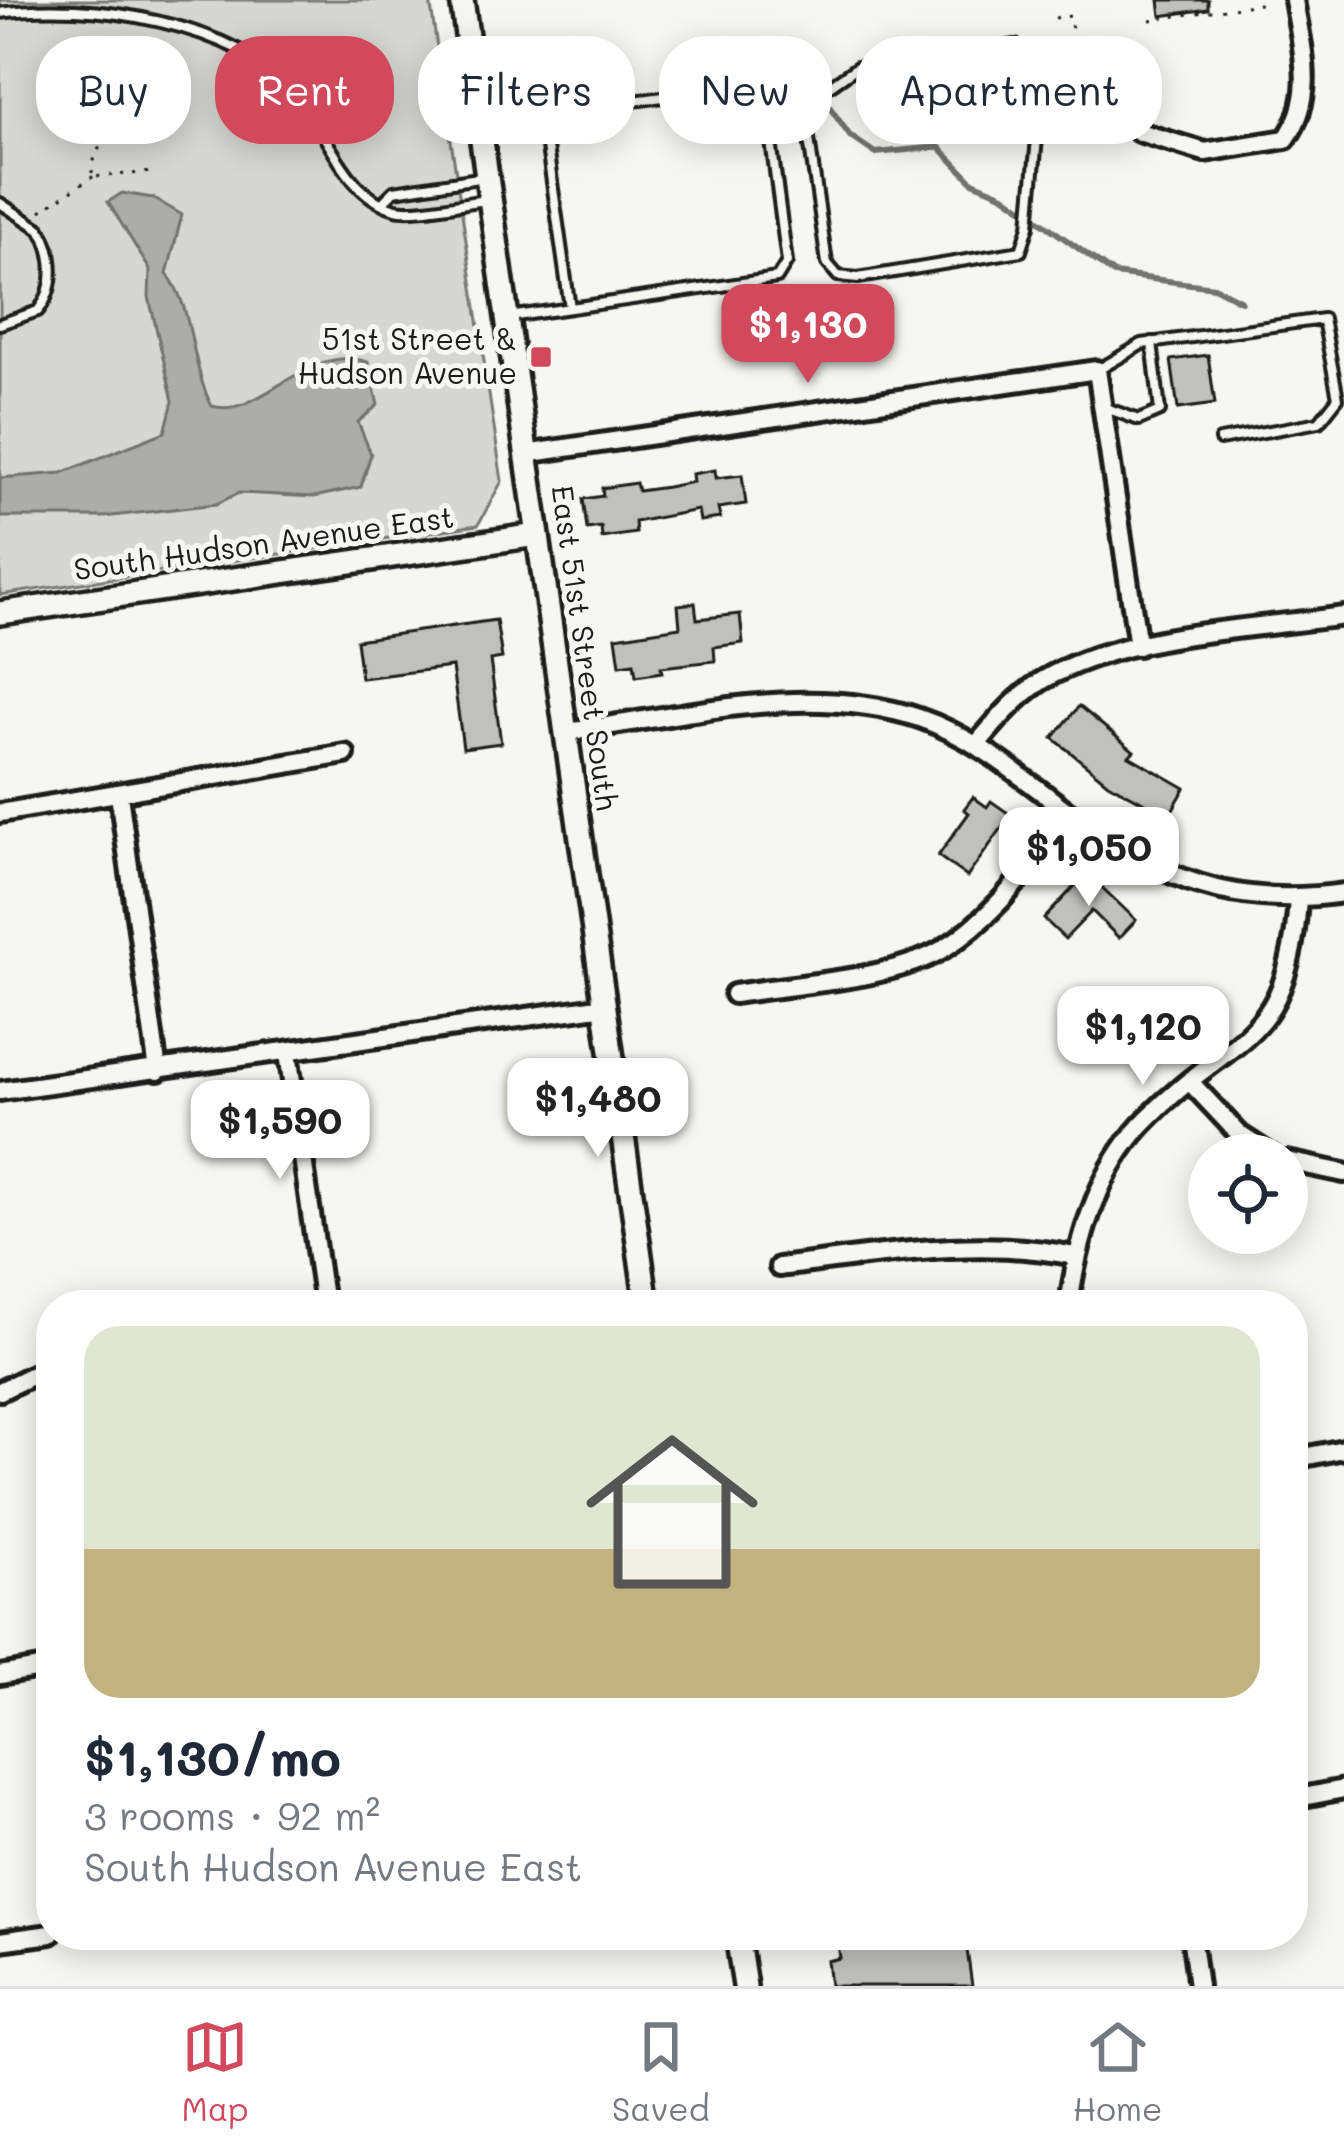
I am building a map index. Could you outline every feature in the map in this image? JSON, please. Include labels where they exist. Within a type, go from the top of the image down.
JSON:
[{"type":"main road","name":"East 51st Street South","points":[[462,0],[467,36]]},
{"type":"main road","name":"East 51st Street South","points":[[481,144],[645,1290]]},
{"type":"main road","name":"South Hudson Avenue East","points":[[0,613],[537,535]]},
{"type":"main road","points":[[739,1950],[745,1986]]},
{"type":"street","points":[[1162,139],[1205,152],[1286,139],[1302,117],[1306,98],[1294,0]]},
{"type":"street","points":[[525,454],[1097,370],[1138,646]]},
{"type":"street","points":[[977,744],[1010,706],[1050,676],[1138,646],[1344,616]]},
{"type":"street","points":[[566,732],[799,701],[881,709],[918,718],[977,744],[1150,867],[1193,886],[1298,900],[1344,893]]},
{"type":"street","points":[[0,813],[345,754]]},
{"type":"street","points":[[119,795],[158,1071]]},
{"type":"street","points":[[734,994],[886,969],[938,952],[988,915],[1071,814]]},
{"type":"street","points":[[1071,1290],[1076,1256],[1121,1150],[1148,1117],[1256,1032],[1273,1006],[1289,969],[1298,900]]},
{"type":"street","points":[[0,1091],[605,1006]]},
{"type":"street","points":[[289,1053],[322,1290]]},
{"type":"street","points":[[1192,1084],[1239,1134]]},
{"type":"street","points":[[1308,1165],[1344,1173]]},
{"type":"street","points":[[779,1267],[969,1244],[1023,1245],[1076,1256]]},
{"type":"street","points":[[0,1391],[36,1373]]},
{"type":"street","points":[[1308,1456],[1344,1449]]},
{"type":"street","points":[[0,1676],[36,1669]]},
{"type":"street","points":[[1308,1796],[1344,1789]]},
{"type":"street","points":[[0,1942],[36,1936]]},
{"type":"street","points":[[1193,1950],[1198,1986]]},
{"type":"lane","points":[[0,13],[50,8],[155,20],[208,32],[249,50],[295,92],[350,178],[367,195],[395,209],[487,188]]},
{"type":"lane","points":[[832,86],[856,68]]},
{"type":"lane","points":[[547,144],[570,308]]},
{"type":"lane","points":[[506,317],[777,278],[787,262],[771,144]]},
{"type":"lane","points":[[810,144],[827,263],[838,276],[1012,256],[1021,251],[1029,226],[1036,144]]},
{"type":"lane","points":[[385,200],[394,191],[487,188]]},
{"type":"lane","points":[[0,203],[31,221],[49,250],[51,289],[38,311],[0,324]]},
{"type":"lane","points":[[1097,370],[1132,347],[1152,342],[1322,319],[1338,398],[1319,422],[1220,440]]},
{"type":"lane","points":[[1103,409],[1144,420],[1160,411],[1152,342]]},
{"type":"path","points":[[1212,0],[1214,10]]},
{"type":"path","points":[[1150,20],[1266,3]]},
{"type":"path","points":[[1055,18],[1070,16],[1073,36]]},
{"type":"path","points":[[92,187],[94,152],[100,144]]},
{"type":"path","points":[[31,221],[79,181],[153,172]]},
{"type":"shaded area","points":[[0,0],[430,0],[435,36],[418,36],[418,144],[452,144],[502,481],[478,525],[0,595]]},
{"type":"shaded area","points":[[122,193],[153,198],[182,215],[167,274],[182,303],[212,406],[248,402],[324,362],[368,362],[378,405],[358,422],[371,454],[361,487],[314,497],[239,493],[216,504],[104,517],[0,517],[0,478],[62,473],[165,432],[173,401],[149,297],[150,270],[108,202]]},
{"type":"building","points":[[1159,0],[1208,0],[1208,9],[1161,16]]},
{"type":"building","points":[[1208,355],[1215,404],[1178,409],[1171,360]]},
{"type":"building","points":[[715,470],[716,478],[742,475],[746,504],[718,508],[720,518],[700,521],[698,510],[635,522],[636,533],[602,538],[601,527],[587,529],[583,499],[603,496],[602,488],[636,483],[638,491],[667,487],[693,482],[692,474]]},
{"type":"building","points":[[695,603],[697,619],[740,614],[743,643],[714,647],[715,661],[661,667],[662,672],[636,676],[634,663],[620,665],[616,637],[680,627],[678,605]]},
{"type":"building","points":[[496,620],[502,658],[490,660],[501,743],[463,748],[452,667],[361,678],[356,640]]},
{"type":"building","points":[[1079,706],[1134,751],[1129,756],[1185,788],[1169,816],[1108,783],[1053,738]]},
{"type":"building","points":[[973,797],[987,807],[991,801],[1011,815],[967,877],[938,856],[969,813],[964,809]]},
{"type":"building","points":[[1087,873],[1136,920],[1119,938],[1092,911],[1065,939],[1044,919]]},
{"type":"building","points":[[839,1950],[967,1950],[972,1986],[830,1986],[827,1961],[840,1958]]},
{"type":"waterway","points":[[832,111],[850,136],[875,153],[939,147],[973,182],[1004,195],[1114,274],[1214,287],[1241,301]]},
{"type":"place","name":"51st Street & Hudson Avenue","points":[[541,357]]}]
